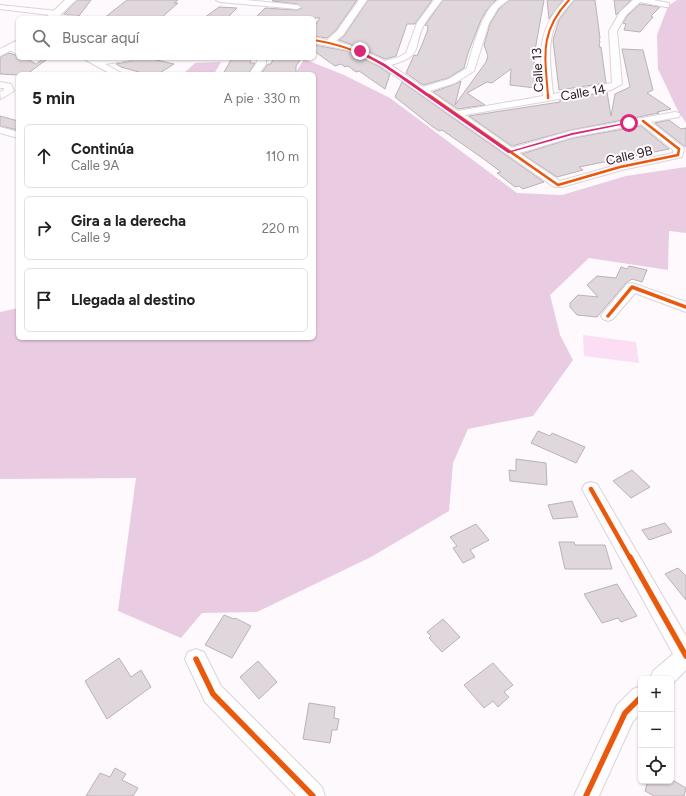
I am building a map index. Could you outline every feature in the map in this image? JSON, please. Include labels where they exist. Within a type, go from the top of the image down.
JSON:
[{"type":"street","points":[[0,7],[53,16],[71,0]]},
{"type":"street","points":[[220,0],[295,10],[303,0]]},
{"type":"street","points":[[330,42],[340,33],[363,0]]},
{"type":"street","points":[[384,64],[402,59],[410,54],[421,23],[438,0]]},
{"type":"street","points":[[421,91],[452,81],[471,68],[485,23],[495,8],[504,0]]},
{"type":"street","name":"Calle 13","points":[[548,98],[545,42],[549,28],[560,8],[569,0]]},
{"type":"street","name":"Calle 14","points":[[455,114],[611,87],[617,84],[613,31],[623,14],[638,0]]},
{"type":"street","points":[[641,0],[666,5]]},
{"type":"street","points":[[316,40],[330,42],[360,51],[384,64],[510,152],[572,134],[674,115]]},
{"type":"street","points":[[0,53],[15,48]]},
{"type":"street","points":[[91,60],[114,72]]},
{"type":"street","points":[[96,62],[120,60]]},
{"type":"street","points":[[255,72],[261,64],[262,60]]},
{"type":"street","points":[[0,85],[8,86],[9,91],[1,96]]},
{"type":"street","points":[[500,99],[508,105]]},
{"type":"street","name":"Calle 9B","points":[[510,152],[558,185],[620,167],[678,155],[680,149],[643,121]]},
{"type":"street","points":[[0,130],[16,134]]},
{"type":"street","points":[[608,316],[632,288],[686,307]]},
{"type":"street","points":[[591,489],[686,656],[664,676]]},
{"type":"street","points":[[196,659],[213,694],[313,796]]},
{"type":"street","points":[[586,796],[625,712],[638,701]]},
{"type":"shaded area","points":[[677,0],[686,0],[686,123],[678,111],[658,69],[657,35],[668,6]]},
{"type":"shaded area","points":[[303,60],[306,60],[344,75],[390,98],[517,193],[562,195],[626,176],[686,167],[686,233],[669,231],[668,270],[589,258],[550,295],[560,335],[573,360],[533,416],[468,429],[453,463],[449,511],[371,557],[257,612],[202,613],[181,638],[118,611],[136,478],[0,479],[0,312],[16,308],[16,340],[316,340],[316,72],[296,72]]},
{"type":"shaded area","points":[[221,62],[215,72],[185,72],[195,63]]},
{"type":"shaded area","points":[[583,335],[636,342],[639,363],[584,356]]},
{"type":"building","points":[[77,0],[91,0],[79,16],[64,14]]},
{"type":"building","points":[[127,0],[178,0],[174,3],[178,3],[163,16],[107,16]]},
{"type":"building","points":[[357,0],[336,30],[327,38],[316,36],[316,24],[320,18],[316,18],[316,16],[257,16],[265,8],[297,10],[302,8],[297,4],[272,1]]},
{"type":"building","points":[[368,0],[432,0],[415,24],[407,24],[396,56],[385,59],[339,40],[344,36]]},
{"type":"building","points":[[443,0],[496,0],[486,11],[481,20],[468,53],[464,68],[448,78],[423,85],[406,73],[414,55],[417,56],[427,32],[428,26],[425,25]]},
{"type":"building","points":[[509,0],[544,0],[534,56],[535,88],[510,85],[511,69],[492,83],[487,82],[467,93],[485,105],[458,109],[433,92],[461,81],[455,105],[486,62],[488,56],[484,45],[490,24],[499,9]]},
{"type":"building","points":[[547,0],[563,0],[549,19]]},
{"type":"building","points":[[574,0],[595,0],[600,38],[599,47],[601,47],[606,83],[559,90],[553,40],[559,20]]},
{"type":"building","points":[[614,0],[631,0],[616,15]]},
{"type":"building","points":[[640,4],[660,7],[651,16],[653,17],[640,32],[624,30],[626,24],[623,23],[627,16]]},
{"type":"building","points":[[219,7],[237,8],[229,16],[207,16]]},
{"type":"building","points":[[316,45],[347,51],[380,67],[390,74],[385,89],[359,71],[356,72],[348,66],[345,67],[341,64],[335,66],[316,52]]},
{"type":"building","points":[[622,49],[643,50],[653,90],[647,93],[671,109],[657,112],[659,113],[571,130],[512,146],[469,116],[560,102],[560,100],[607,92],[611,116],[615,94],[630,87]]},
{"type":"building","points":[[9,53],[16,55],[16,60],[29,60],[35,64],[41,60],[46,60],[30,72],[16,72],[16,75],[0,74],[0,57]]},
{"type":"building","points":[[156,60],[174,64],[161,72],[139,72],[116,64],[132,61]]},
{"type":"building","points":[[231,60],[251,60],[250,63],[255,63],[249,72],[224,72]]},
{"type":"building","points":[[273,60],[300,60],[296,66],[296,72],[262,72],[268,64],[271,64]]},
{"type":"building","points":[[402,82],[544,182],[523,189],[519,186],[515,187],[497,173],[501,172],[481,157],[442,130],[439,131],[433,127],[395,97]]},
{"type":"building","points":[[0,116],[16,120],[16,130],[0,126]]},
{"type":"building","points":[[669,120],[681,129],[686,128],[686,146],[655,123]]},
{"type":"building","points":[[641,126],[669,149],[579,167],[583,170],[557,177],[522,154],[573,138]]},
{"type":"building","points":[[629,266],[647,270],[642,282],[632,279],[626,283],[597,317],[577,315],[570,307],[570,303],[578,295],[598,297],[587,285],[597,276],[616,278],[621,267],[627,269]]},
{"type":"building","points":[[538,431],[550,436],[552,433],[585,447],[576,463],[531,443]]},
{"type":"building","points":[[516,459],[546,463],[547,485],[510,481],[509,470],[516,471]]},
{"type":"building","points":[[632,470],[650,487],[631,498],[613,481]]},
{"type":"building","points":[[572,501],[578,517],[553,519],[548,505]]},
{"type":"building","points":[[665,523],[672,532],[649,540],[642,530]]},
{"type":"building","points":[[476,524],[489,540],[470,550],[475,557],[463,563],[453,548],[457,546],[450,537]]},
{"type":"building","points":[[559,542],[574,542],[575,545],[605,545],[612,569],[565,569]]},
{"type":"building","points":[[678,568],[686,576],[686,600],[665,574]]},
{"type":"building","points":[[617,584],[637,616],[621,622],[618,618],[602,623],[584,594]]},
{"type":"building","points":[[224,615],[234,619],[235,618],[251,626],[232,658],[205,645]]},
{"type":"building","points":[[443,619],[460,637],[442,652],[429,638],[431,636],[427,632]]},
{"type":"building","points":[[119,658],[131,677],[141,670],[151,687],[107,719],[85,681]]},
{"type":"building","points":[[258,661],[277,682],[259,699],[240,677]]},
{"type":"building","points":[[493,663],[513,685],[504,692],[509,697],[498,707],[493,701],[484,708],[464,685]]},
{"type":"building","points":[[309,703],[335,707],[334,718],[339,719],[337,730],[332,730],[330,743],[303,739]]},
{"type":"building","points":[[115,768],[126,774],[122,780],[138,788],[133,796],[86,796],[100,773],[110,777]]},
{"type":"building","points":[[674,781],[686,788],[684,796],[654,796],[645,791],[647,784],[674,784]]},
{"type":"cycle path","points":[[548,98],[545,58],[548,34],[552,22],[569,0]]},
{"type":"cycle path","points":[[316,40],[350,48],[384,64],[558,185],[620,167],[678,155],[679,149],[643,121]]},
{"type":"cycle path","points":[[608,316],[632,287],[686,307]]},
{"type":"cycle path","points":[[591,489],[686,656]]},
{"type":"cycle path","points":[[196,659],[213,694],[313,796]]},
{"type":"cycle path","points":[[586,796],[625,713],[638,700]]},
{"type":"route","points":[[360,51],[384,64],[510,152],[572,134],[629,123]]}]
